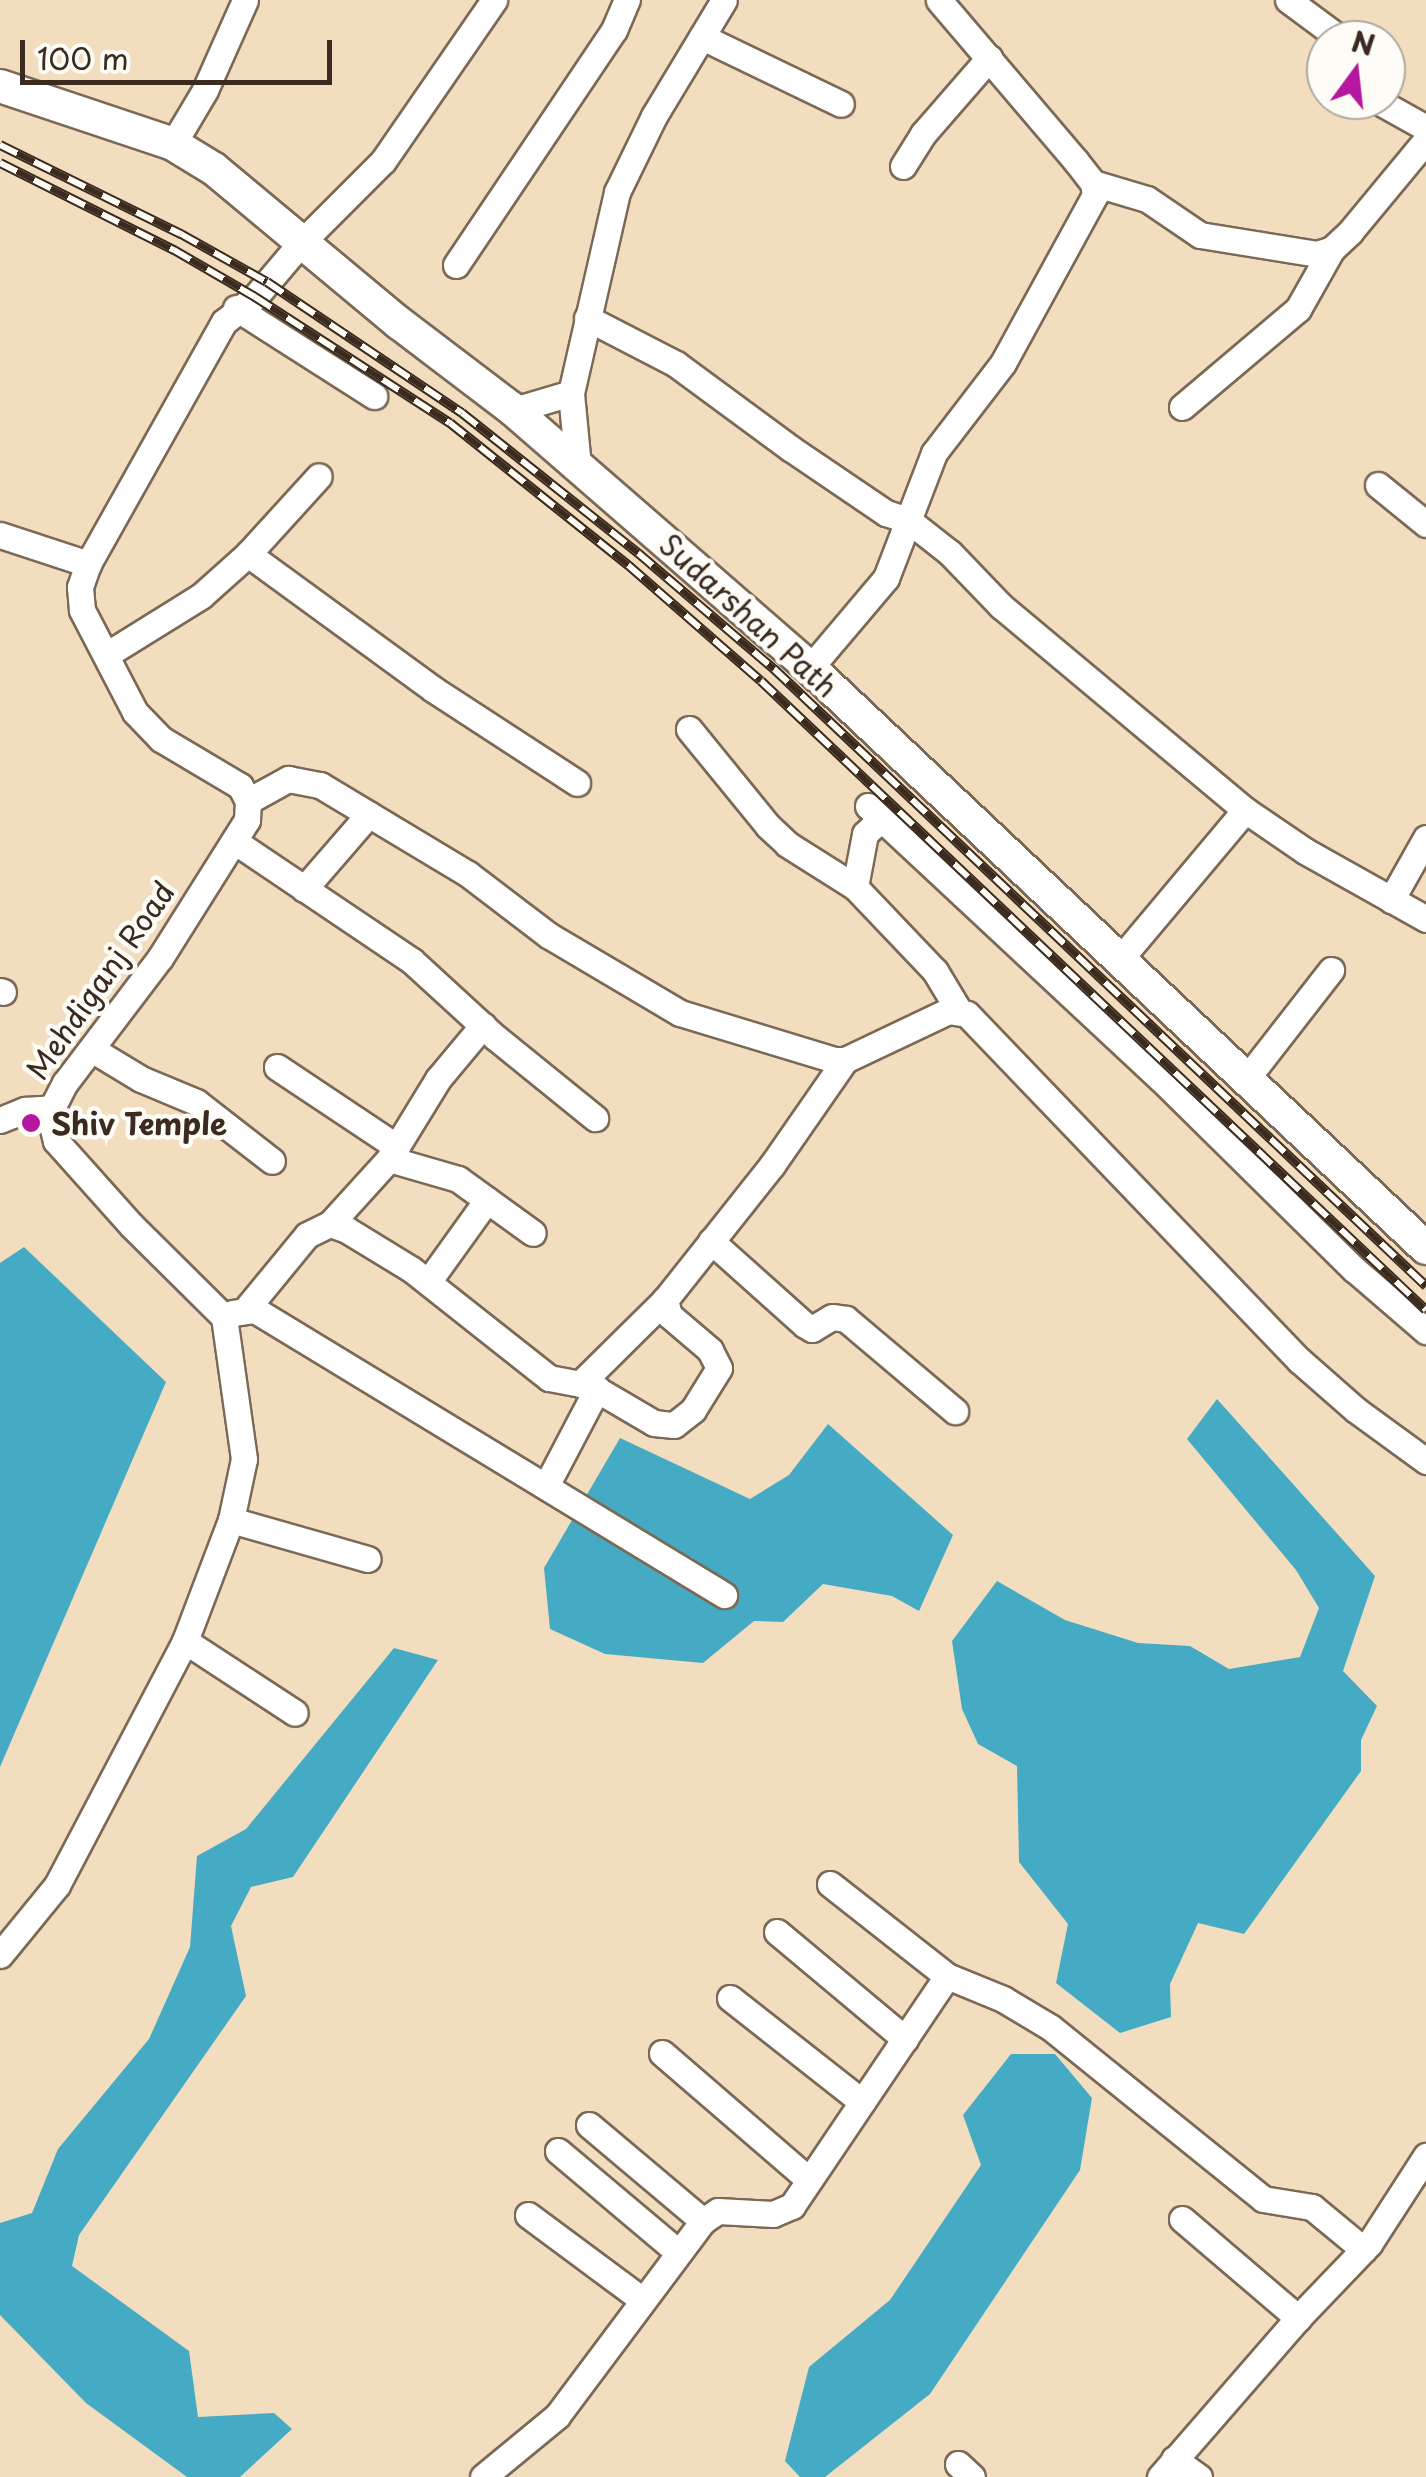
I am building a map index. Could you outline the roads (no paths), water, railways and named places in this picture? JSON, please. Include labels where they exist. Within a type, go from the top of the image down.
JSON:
[{"type":"main road","name":"Sudarshan Path","points":[[0,86],[173,144],[214,169],[300,244],[514,410],[810,668],[1426,1248]]},
{"type":"street","points":[[173,144],[206,90],[245,0]]},
{"type":"street","points":[[494,0],[383,161],[300,244],[255,297],[236,308],[214,335],[88,564],[80,587],[82,610],[134,712],[161,739],[240,786],[248,801],[288,780],[302,779],[370,814],[468,874],[548,935],[680,1012],[845,1060]]},
{"type":"street","points":[[456,266],[604,47],[627,0]]},
{"type":"street","points":[[578,466],[571,392],[624,175],[654,116],[724,0]]},
{"type":"street","points":[[938,0],[1093,182],[1147,198],[1200,235],[1220,241],[1317,254],[1332,249]]},
{"type":"street","points":[[1288,0],[1315,20]]},
{"type":"street","points":[[702,37],[841,104]]},
{"type":"street","points":[[903,166],[924,134],[990,58]]},
{"type":"street","points":[[1182,407],[1298,309],[1332,249],[1426,140]]},
{"type":"street","points":[[810,668],[876,594],[934,453],[1003,363],[1089,212],[1093,182]]},
{"type":"street","points":[[236,308],[374,396]]},
{"type":"street","points":[[587,318],[676,364],[886,513],[908,520],[950,553],[1015,619],[1245,810],[1426,920]]},
{"type":"street","points":[[514,410],[571,392]]},
{"type":"street","points":[[106,656],[201,596],[248,554],[318,476]]},
{"type":"street","points":[[1378,485],[1426,524]]},
{"type":"street","points":[[0,536],[88,564]]},
{"type":"street","points":[[248,554],[433,690],[577,784]]},
{"type":"street","points":[[689,729],[768,826],[787,844],[855,887],[935,971],[959,1011],[978,1022],[1057,1110],[1299,1360],[1356,1410],[1426,1461]]},
{"type":"street","name":"Mehdiganj Road","points":[[248,801],[246,820],[160,958],[52,1108],[56,1141],[158,1254],[235,1312],[546,1486],[724,1595]]},
{"type":"street","points":[[1122,958],[1245,810]]},
{"type":"street","points":[[855,887],[865,834],[875,812],[1356,1270],[1426,1331]]},
{"type":"street","points":[[304,889],[370,814]]},
{"type":"street","points":[[1391,900],[1426,838]]},
{"type":"street","points":[[234,841],[412,961],[483,1026],[595,1118]]},
{"type":"street","points":[[1247,1078],[1332,970]]},
{"type":"street","points":[[546,1486],[589,1386],[665,1300],[772,1164],[845,1060],[948,1011],[959,1011]]},
{"type":"street","points":[[0,1955],[56,1885],[185,1640],[230,1520],[244,1459],[235,1312],[306,1235],[330,1224],[393,1153],[438,1079],[483,1026]]},
{"type":"street","points":[[93,1050],[141,1079],[196,1102],[272,1161]]},
{"type":"street","points":[[277,1067],[393,1153],[458,1179],[533,1233]]},
{"type":"street","points":[[1,1127],[25,1110],[52,1108]]},
{"type":"street","points":[[428,1282],[486,1200]]},
{"type":"street","points":[[330,1224],[347,1230],[428,1282],[549,1378],[589,1386],[654,1424],[667,1426],[693,1410],[714,1379],[718,1360],[669,1314],[665,1300]]},
{"type":"street","points":[[711,1241],[805,1325],[812,1328],[832,1317],[846,1319],[956,1410]]},
{"type":"street","points":[[230,1520],[368,1559]]},
{"type":"street","points":[[185,1640],[296,1713]]},
{"type":"street","points":[[830,1884],[947,1976],[1029,2013],[1263,2199],[1312,2207],[1364,2250]]},
{"type":"street","points":[[776,1932],[905,2038]]},
{"type":"street","points":[[483,2477],[557,2416],[641,2299],[703,2222],[718,2211],[784,2212],[947,1976]]},
{"type":"street","points":[[730,1998],[862,2102]]},
{"type":"street","points":[[662,2053],[808,2179]]},
{"type":"street","points":[[589,2125],[703,2222]]},
{"type":"street","points":[[558,2151],[678,2252]]},
{"type":"street","points":[[1199,2477],[1167,2468],[1298,2318],[1364,2250],[1426,2156]]},
{"type":"street","points":[[528,2215],[641,2299]]},
{"type":"street","points":[[1182,2218],[1298,2318]]},
{"type":"water","points":[[24,1247],[166,1382],[0,1767],[0,1263]]},
{"type":"water","points":[[1217,1399],[1375,1576],[1343,1671],[1377,1706],[1361,1740],[1361,1771],[1244,1934],[1198,1923],[1170,1984],[1171,2017],[1120,2033],[1056,1983],[1068,1924],[1019,1862],[1017,1766],[978,1744],[962,1709],[952,1641],[997,1581],[1065,1620],[1138,1643],[1190,1646],[1229,1669],[1300,1657],[1319,1608],[1296,1570],[1187,1439]]},
{"type":"water","points":[[828,1424],[953,1535],[919,1611],[892,1596],[823,1584],[783,1622],[754,1621],[703,1663],[605,1654],[550,1629],[544,1568],[620,1438],[750,1499],[789,1475]]},
{"type":"water","points":[[394,1648],[438,1660],[293,1877],[251,1887],[231,1926],[246,1996],[79,2235],[72,2266],[189,2351],[198,2417],[274,2413],[292,2429],[240,2477],[187,2477],[86,2403],[0,2315],[0,2223],[32,2213],[58,2149],[149,2039],[190,1947],[197,1856],[246,1829]]},
{"type":"water","points":[[1011,2054],[1055,2054],[1092,2098],[1080,2170],[930,2394],[825,2477],[800,2477],[785,2461],[809,2367],[890,2300],[981,2165],[963,2115]]},
{"type":"railway","points":[[0,145],[181,234],[267,282],[462,413],[638,553],[774,669],[1426,1286]]},
{"type":"railway","points":[[0,163],[174,250],[255,297],[450,423],[628,565],[761,681],[1426,1310]]},
{"type":"place","name":"Shiv Temple","points":[[31,1123]]}]
